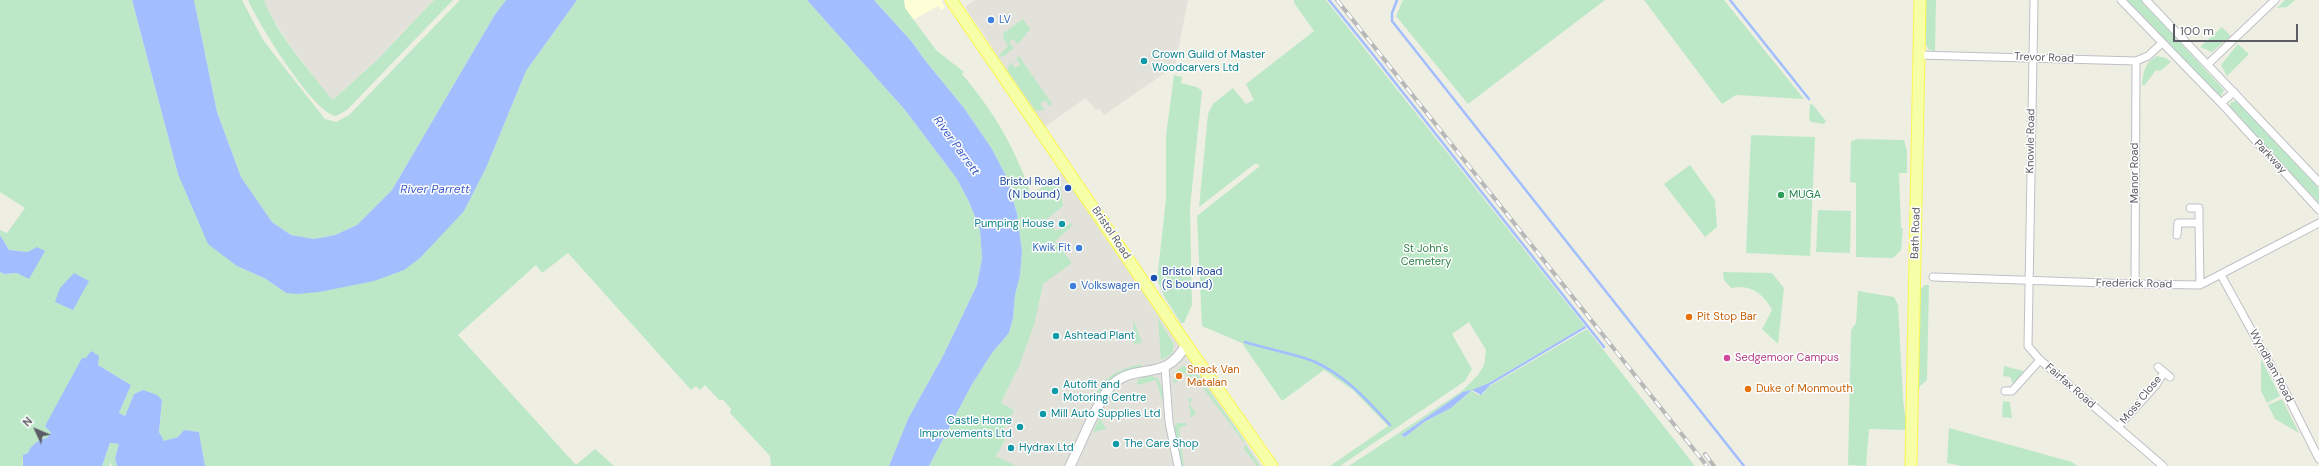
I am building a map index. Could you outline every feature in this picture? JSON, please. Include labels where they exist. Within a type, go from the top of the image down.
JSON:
[{"type":"main road","name":"Bristol Road","points":[[951,0],[1186,344],[1272,466]]},
{"type":"main road","name":"Bath Road","points":[[1910,466],[1920,0]]},
{"type":"street","name":"Knowle Road","points":[[2028,281],[2034,0]]},
{"type":"street","name":"Parkway","points":[[2121,0],[2221,103],[2319,210]]},
{"type":"street","name":"Parkway","points":[[2146,0],[2319,182]]},
{"type":"street","points":[[2208,64],[2275,0]]},
{"type":"street","points":[[2136,61],[2148,56],[2162,43]]},
{"type":"street","name":"Trevor Road","points":[[1918,55],[2136,61]]},
{"type":"street","name":"Manor Road","points":[[2135,284],[2136,61]]},
{"type":"street","points":[[2221,103],[2234,92]]},
{"type":"street","points":[[2190,208],[2208,207]]},
{"type":"street","points":[[2199,208],[2200,285]]},
{"type":"street","points":[[2177,235],[2178,223],[2199,223]]},
{"type":"street","name":"Frederick Road","points":[[1933,277],[2200,285],[2319,223]]},
{"type":"street","name":"Wyndham Road","points":[[2221,275],[2280,382],[2319,460]]},
{"type":"street","name":"Fairfax Road","points":[[2028,281],[2027,343],[2030,350],[2163,466]]},
{"type":"street","points":[[1070,466],[1104,398],[1113,384],[1118,379],[1165,367],[1179,357],[1186,344]]},
{"type":"street","points":[[2006,391],[2012,391],[2040,360]]},
{"type":"street","points":[[1165,367],[1169,422],[1178,466]]},
{"type":"street","name":"Moss Close","points":[[2118,427],[2151,390],[2161,370],[2170,378]]},
{"type":"shaded area","points":[[264,0],[434,0],[377,60],[334,99],[330,98],[292,48],[269,13]]},
{"type":"shaded area","points":[[904,0],[941,0],[945,7],[941,10],[938,6],[913,20],[905,8]]},
{"type":"shaded area","points":[[975,0],[1188,0],[1175,66],[1104,115],[1099,108],[1096,110],[1086,98],[1040,130],[987,53],[993,48],[965,7]]},
{"type":"shaded area","points":[[1063,172],[1262,466],[969,466],[1013,379],[1039,304],[1043,284],[1031,195]]},
{"type":"green space","points":[[0,0],[132,0],[178,174],[237,266],[266,279],[286,293],[464,211],[486,168],[526,71],[577,0],[807,0],[905,110],[957,179],[969,202],[980,229],[982,258],[977,285],[944,354],[908,419],[889,466],[771,466],[770,456],[730,413],[731,409],[723,400],[719,400],[705,385],[700,390],[696,386],[691,390],[568,253],[542,273],[536,265],[458,335],[576,465],[595,449],[614,466],[205,466],[199,432],[184,430],[178,437],[164,442],[159,432],[162,400],[143,390],[134,394],[125,416],[119,413],[131,385],[98,365],[65,391],[45,426],[51,433],[47,438],[38,441],[32,447],[22,462],[23,466],[0,466],[0,272],[4,274],[17,273],[28,252],[9,250],[0,235],[0,230],[7,233],[25,208],[0,192]]},
{"type":"green space","points":[[194,0],[242,0],[263,40],[325,119],[336,122],[349,115],[460,0],[506,0],[494,16],[392,190],[357,225],[335,235],[314,239],[291,235],[272,222],[241,177],[217,112]]},
{"type":"green space","points":[[248,0],[264,0],[285,39],[330,97],[334,99],[377,60],[434,0],[453,0],[347,110],[336,116],[326,111],[314,100],[287,66],[262,27]]},
{"type":"green space","points":[[874,0],[904,0],[905,8],[936,50],[964,72],[962,74],[994,116],[1011,146],[1031,195],[1059,175],[1063,206],[1047,219],[1049,225],[1052,225],[1055,231],[1072,223],[1073,225],[1055,241],[1072,263],[1043,284],[1035,322],[1019,366],[1001,403],[1014,410],[1002,433],[1007,436],[995,458],[998,457],[1016,466],[929,466],[971,386],[992,353],[1009,333],[1013,318],[1015,295],[1020,276],[1022,251],[1017,214],[1007,178],[992,149],[964,108],[912,42]]},
{"type":"green space","name":"St John's Cemetery","points":[[1294,0],[1326,0],[1585,326],[1489,383],[1472,391],[1478,395],[1483,394],[1488,387],[1587,329],[1695,466],[1349,466],[1462,391],[1478,375],[1484,365],[1486,350],[1469,322],[1452,334],[1472,369],[1465,381],[1340,466],[1330,466],[1388,426],[1353,390],[1324,370],[1282,401],[1242,343],[1202,326],[1197,216],[1260,166],[1256,163],[1199,207],[1208,114],[1213,104],[1233,88],[1246,104],[1254,100],[1246,84],[1314,31],[1294,3]],"holes":[[[1471,391],[1451,408],[1424,422],[1405,437],[1401,435],[1463,392]]]},
{"type":"green space","points":[[1403,0],[1605,0],[1468,104],[1396,16]]},
{"type":"green space","points":[[1644,0],[1724,0],[1804,99],[1736,95],[1722,104]]},
{"type":"green space","points":[[1925,0],[1936,0],[1935,51],[1928,49],[1926,44]]},
{"type":"green space","points":[[2127,0],[2141,0],[2224,90],[2221,96],[2216,94]]},
{"type":"green space","points":[[2285,0],[2295,0],[2287,7],[2277,8]]},
{"type":"green space","points":[[1023,19],[1030,29],[1018,44],[1012,39],[1009,43],[1014,48],[1004,56],[998,57],[1008,46],[1003,38],[1004,33]]},
{"type":"green space","points":[[2222,27],[2231,36],[2212,52],[2200,47]]},
{"type":"green space","points":[[2238,44],[2249,54],[2227,76],[2221,65]]},
{"type":"green space","points":[[1019,56],[1052,104],[1050,106],[1045,100],[1040,104],[1045,110],[1036,111],[1007,70],[1011,62],[1015,68],[1020,65],[1016,58]]},
{"type":"green space","points":[[2157,56],[2166,58],[2171,62],[2160,71],[2156,70],[2145,85],[2142,85],[2147,64]]},
{"type":"green space","points":[[1174,75],[1182,77],[1181,83],[1197,87],[1202,91],[1190,208],[1192,305],[1184,323],[1181,323],[1165,298],[1157,280],[1166,199],[1166,136]]},
{"type":"green space","points":[[2237,101],[2319,188],[2319,203],[2229,108],[2231,102]]},
{"type":"green space","points":[[1810,104],[1813,105],[1826,121],[1824,124],[1811,122],[1809,119]]},
{"type":"green space","name":"MUGA","points":[[1751,135],[1815,137],[1810,256],[1746,253]]},
{"type":"green space","points":[[1858,139],[1904,140],[1907,151],[1907,173],[1899,173],[1901,228],[1903,228],[1901,250],[1893,258],[1856,257],[1856,183],[1850,182],[1851,141]]},
{"type":"green space","points":[[1690,165],[1715,200],[1717,227],[1705,237],[1664,184]]},
{"type":"green space","points":[[1818,210],[1851,211],[1850,253],[1816,252]]},
{"type":"green space","points":[[1723,272],[1772,273],[1784,288],[1778,344],[1762,329],[1772,310],[1768,304],[1755,291],[1744,287],[1731,288],[1724,280]]},
{"type":"green space","points":[[1925,285],[1929,285],[1927,380],[1920,386],[1917,397],[1918,291]]},
{"type":"green space","points":[[1858,291],[1894,297],[1898,305],[1903,399],[1907,430],[1869,429],[1866,466],[1848,465],[1851,330],[1856,323]]},
{"type":"green space","points":[[1158,318],[1174,345],[1172,354],[1161,360]]},
{"type":"green space","points":[[1133,321],[1135,323],[1142,343],[1134,344]]},
{"type":"green space","points":[[2261,359],[2280,396],[2267,403],[2261,391]]},
{"type":"green space","points":[[1141,364],[1141,368],[1114,376],[1101,392],[1096,394],[1100,387],[1115,373]]},
{"type":"green space","points":[[1183,366],[1195,371],[1245,441],[1243,441],[1193,375],[1189,378],[1186,373],[1178,375],[1179,381],[1173,383],[1176,371]]},
{"type":"green space","points":[[2004,366],[2027,372],[2013,384],[2010,377],[2003,376]]},
{"type":"green space","points":[[1151,376],[1158,379],[1162,388],[1163,403],[1156,380],[1138,385],[1137,383],[1138,379]]},
{"type":"green space","points":[[1188,397],[1193,400],[1189,403],[1196,413],[1191,418]]},
{"type":"green space","points":[[2282,399],[2299,433],[2275,419],[2268,405]]},
{"type":"green space","points":[[2003,401],[2010,402],[2012,418],[2002,417]]},
{"type":"green space","points":[[1100,418],[1106,429],[1093,432]]},
{"type":"green space","points":[[1178,423],[1186,423],[1187,425],[1179,428],[1184,466],[1182,466],[1174,427]]},
{"type":"green space","points":[[1949,428],[2072,462],[2077,466],[1962,466],[1947,463]]},
{"type":"green space","points":[[110,443],[119,444],[115,458],[117,465],[125,466],[112,466],[110,462],[109,466],[102,466]]},
{"type":"green space","points":[[1246,445],[1260,466],[1257,466],[1243,448]]},
{"type":"water","name":"River Parrett","points":[[132,0],[194,0],[217,112],[241,177],[272,222],[291,235],[314,239],[335,235],[357,225],[392,190],[494,16],[506,0],[577,0],[526,71],[486,168],[464,211],[420,258],[404,270],[374,281],[319,292],[298,294],[286,293],[266,279],[237,266],[208,244],[178,174]]},
{"type":"water","name":"River Parrett","points":[[807,0],[874,0],[912,42],[964,108],[992,149],[1007,178],[1017,214],[1022,251],[1020,276],[1015,295],[1013,318],[1009,333],[992,353],[971,386],[929,466],[889,466],[908,419],[944,354],[977,285],[982,258],[980,229],[969,202],[957,179],[905,110]]},
{"type":"water","points":[[0,235],[9,250],[28,252],[37,247],[45,251],[29,279],[17,273],[4,274],[0,272]]},
{"type":"water","points":[[74,273],[89,281],[73,310],[55,302],[60,288]]},
{"type":"water","points":[[1585,326],[1586,328],[1490,385],[1481,395],[1472,390],[1489,383]]},
{"type":"water","points":[[91,351],[99,356],[98,365],[131,385],[119,413],[125,416],[134,394],[143,390],[157,395],[162,400],[159,432],[164,441],[178,437],[184,430],[199,432],[205,466],[117,466],[115,458],[119,444],[110,443],[102,466],[23,466],[23,455],[28,453],[35,443],[47,438],[51,433],[45,426],[82,358],[86,358]]},
{"type":"water","points":[[1472,390],[1451,408],[1424,422],[1405,437],[1401,435],[1463,392]]},
{"type":"waterway","points":[[1329,0],[1383,67]]},
{"type":"waterway","points":[[1397,0],[1392,13],[1392,21],[1744,466]]},
{"type":"waterway","points":[[1730,0],[1809,99]]},
{"type":"waterway","points":[[1382,66],[1604,347]]},
{"type":"waterway","points":[[1245,342],[1305,358],[1325,367],[1355,389],[1390,425]]},
{"type":"railway","points":[[1337,0],[1707,466]]},
{"type":"railway","points":[[1705,454],[1714,466]]},
{"type":"place","name":"LV","points":[[991,20]]},
{"type":"place","name":"Crown Guild of Master Woodcarvers Ltd","points":[[1144,61]]},
{"type":"place","name":"Bristol Road (N bound)","points":[[1068,188]]},
{"type":"place","name":"MUGA","points":[[1781,195]]},
{"type":"place","name":"Pumping House","points":[[1062,224]]},
{"type":"place","name":"Kwik Fit","points":[[1079,248]]},
{"type":"place","name":"Bristol Road (S bound)","points":[[1154,278]]},
{"type":"place","name":"Volkswagen","points":[[1073,286]]},
{"type":"place","name":"Pit Stop Bar","points":[[1689,317]]},
{"type":"place","name":"Ashtead Plant","points":[[1056,336]]},
{"type":"place","name":"Sedgemoor Campus","points":[[1727,358]]},
{"type":"place","name":"Snack Van Matalan","points":[[1179,376]]},
{"type":"place","name":"Duke of Monmouth","points":[[1748,389]]},
{"type":"place","name":"Autofit and Motoring Centre","points":[[1055,391]]},
{"type":"place","name":"Mill Auto Supplies Ltd","points":[[1043,414]]},
{"type":"place","name":"Castle Home Improvements Ltd","points":[[1020,427]]},
{"type":"place","name":"The Care Shop","points":[[1116,444]]},
{"type":"place","name":"Hydrax Ltd","points":[[1011,448]]}]
